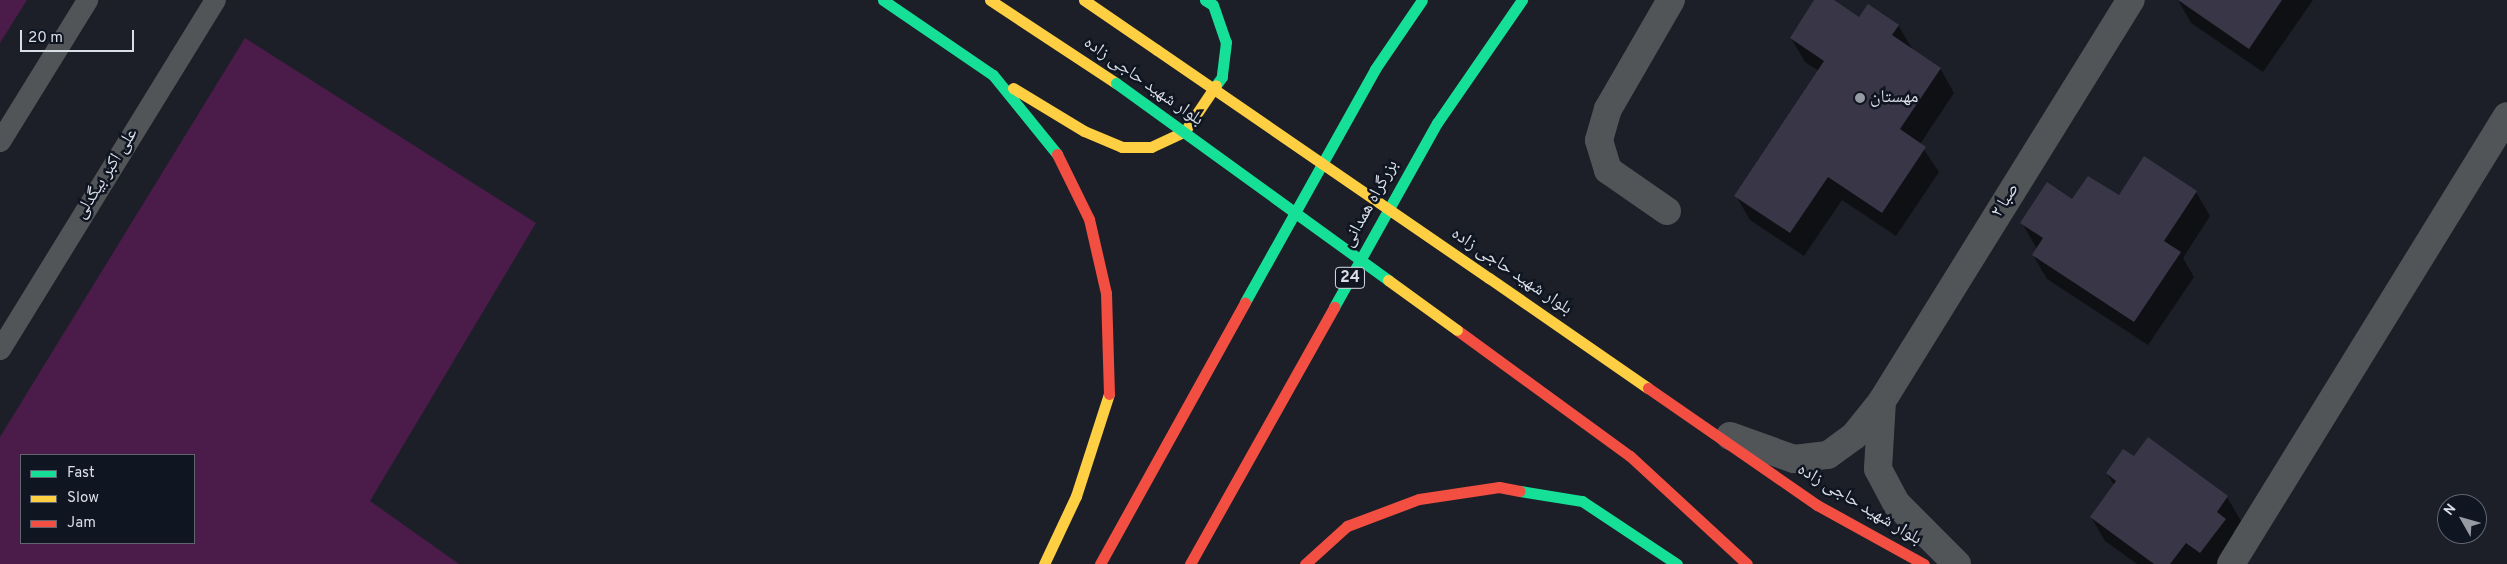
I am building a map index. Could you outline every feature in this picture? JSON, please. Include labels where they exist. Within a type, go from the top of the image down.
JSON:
[{"type":"main road","points":[[883,0],[993,75],[1084,131],[1122,147],[1151,147],[1185,131],[1222,77],[1226,42],[1213,5],[1205,0]]},
{"type":"main road","name":"بلوار شهید حاجی زاده","points":[[990,0],[1116,83],[1630,456],[1747,564]]},
{"type":"main road","name":"بلوار شهید حاجی زاده","points":[[1084,0],[1702,423],[1817,505],[1924,564]]},
{"type":"main road","points":[[1100,564],[1190,394],[1370,77],[1422,0]]},
{"type":"main road","name":"بزرگراه همدانی","points":[[1190,564],[1437,123],[1522,0]]},
{"type":"main road","points":[[993,75],[1054,148],[1089,219],[1106,293],[1109,401],[1076,496],[1044,564]]},
{"type":"main road","points":[[1305,564],[1347,526],[1419,499],[1499,486],[1582,501],[1677,564]]},
{"type":"street","points":[[1667,211],[1608,170],[1599,140],[1608,109],[1671,0]]},
{"type":"street","name":"صبا ۲","points":[[1702,423],[1760,450],[1794,459],[1828,455],[1854,436],[1882,401],[2131,0]]},
{"type":"street","points":[[2231,564],[2507,116]]},
{"type":"street","points":[[1882,401],[1878,470],[1897,504],[1957,564]]},
{"type":"lane","points":[[0,141],[87,0]]},
{"type":"lane","name":"علی اکبر بیگدلی","points":[[0,349],[215,0]]},
{"type":"shaded area","points":[[0,0],[27,0],[0,43]]},
{"type":"shaded area","points":[[245,38],[536,223],[370,501],[459,564],[0,564],[0,437]]},
{"type":"building","name":"مهستان","points":[[1814,0],[1834,0],[1859,17],[1868,4],[1899,25],[1892,35],[1941,68],[1900,129],[1926,147],[1882,213],[1828,177],[1790,233],[1734,196],[1824,61],[1790,38]]},
{"type":"building","points":[[2178,0],[2282,0],[2249,49]]},
{"type":"building","points":[[2144,156],[2197,191],[2164,241],[2181,252],[2134,322],[2032,255],[2043,238],[2020,223],[2047,182],[2072,199],[2088,176],[2119,195]]},
{"type":"building","points":[[2148,437],[2228,496],[2217,512],[2226,519],[2200,553],[2186,543],[2170,564],[2154,564],[2090,517],[2116,481],[2106,473],[2123,449],[2134,456]]},
{"type":"traffic: fast","points":[[883,0],[993,75],[1057,154]]},
{"type":"traffic: fast","points":[[1205,0],[1213,5],[1226,42],[1222,77],[1216,85]]},
{"type":"traffic: fast","points":[[1245,302],[1375,69],[1422,0]]},
{"type":"traffic: fast","points":[[1334,307],[1437,123],[1522,0]]},
{"type":"traffic: fast","points":[[1116,83],[1388,280]]},
{"type":"traffic: fast","points":[[1520,491],[1582,501],[1677,564]]},
{"type":"traffic: slow","points":[[990,0],[1116,83]]},
{"type":"traffic: slow","points":[[1084,0],[1157,50]]},
{"type":"traffic: slow","points":[[1157,50],[1489,278]]},
{"type":"traffic: slow","points":[[1013,88],[1084,131],[1122,147],[1151,147],[1185,131],[1216,85]]},
{"type":"traffic: slow","points":[[1489,278],[1648,388]]},
{"type":"traffic: slow","points":[[1388,280],[1457,330]]},
{"type":"traffic: slow","points":[[1044,564],[1076,496],[1109,394]]},
{"type":"traffic: jam","points":[[1057,154],[1089,219],[1106,293],[1109,394]]},
{"type":"traffic: jam","points":[[1100,564],[1245,302]]},
{"type":"traffic: jam","points":[[1190,564],[1334,307]]},
{"type":"traffic: jam","points":[[1457,330],[1630,456],[1747,564]]},
{"type":"traffic: jam","points":[[1648,388],[1817,505],[1924,564]]},
{"type":"traffic: jam","points":[[1305,564],[1347,526],[1419,499],[1499,487],[1520,491]]},
{"type":"place","name":"مهستان","points":[[1860,98]]}]
